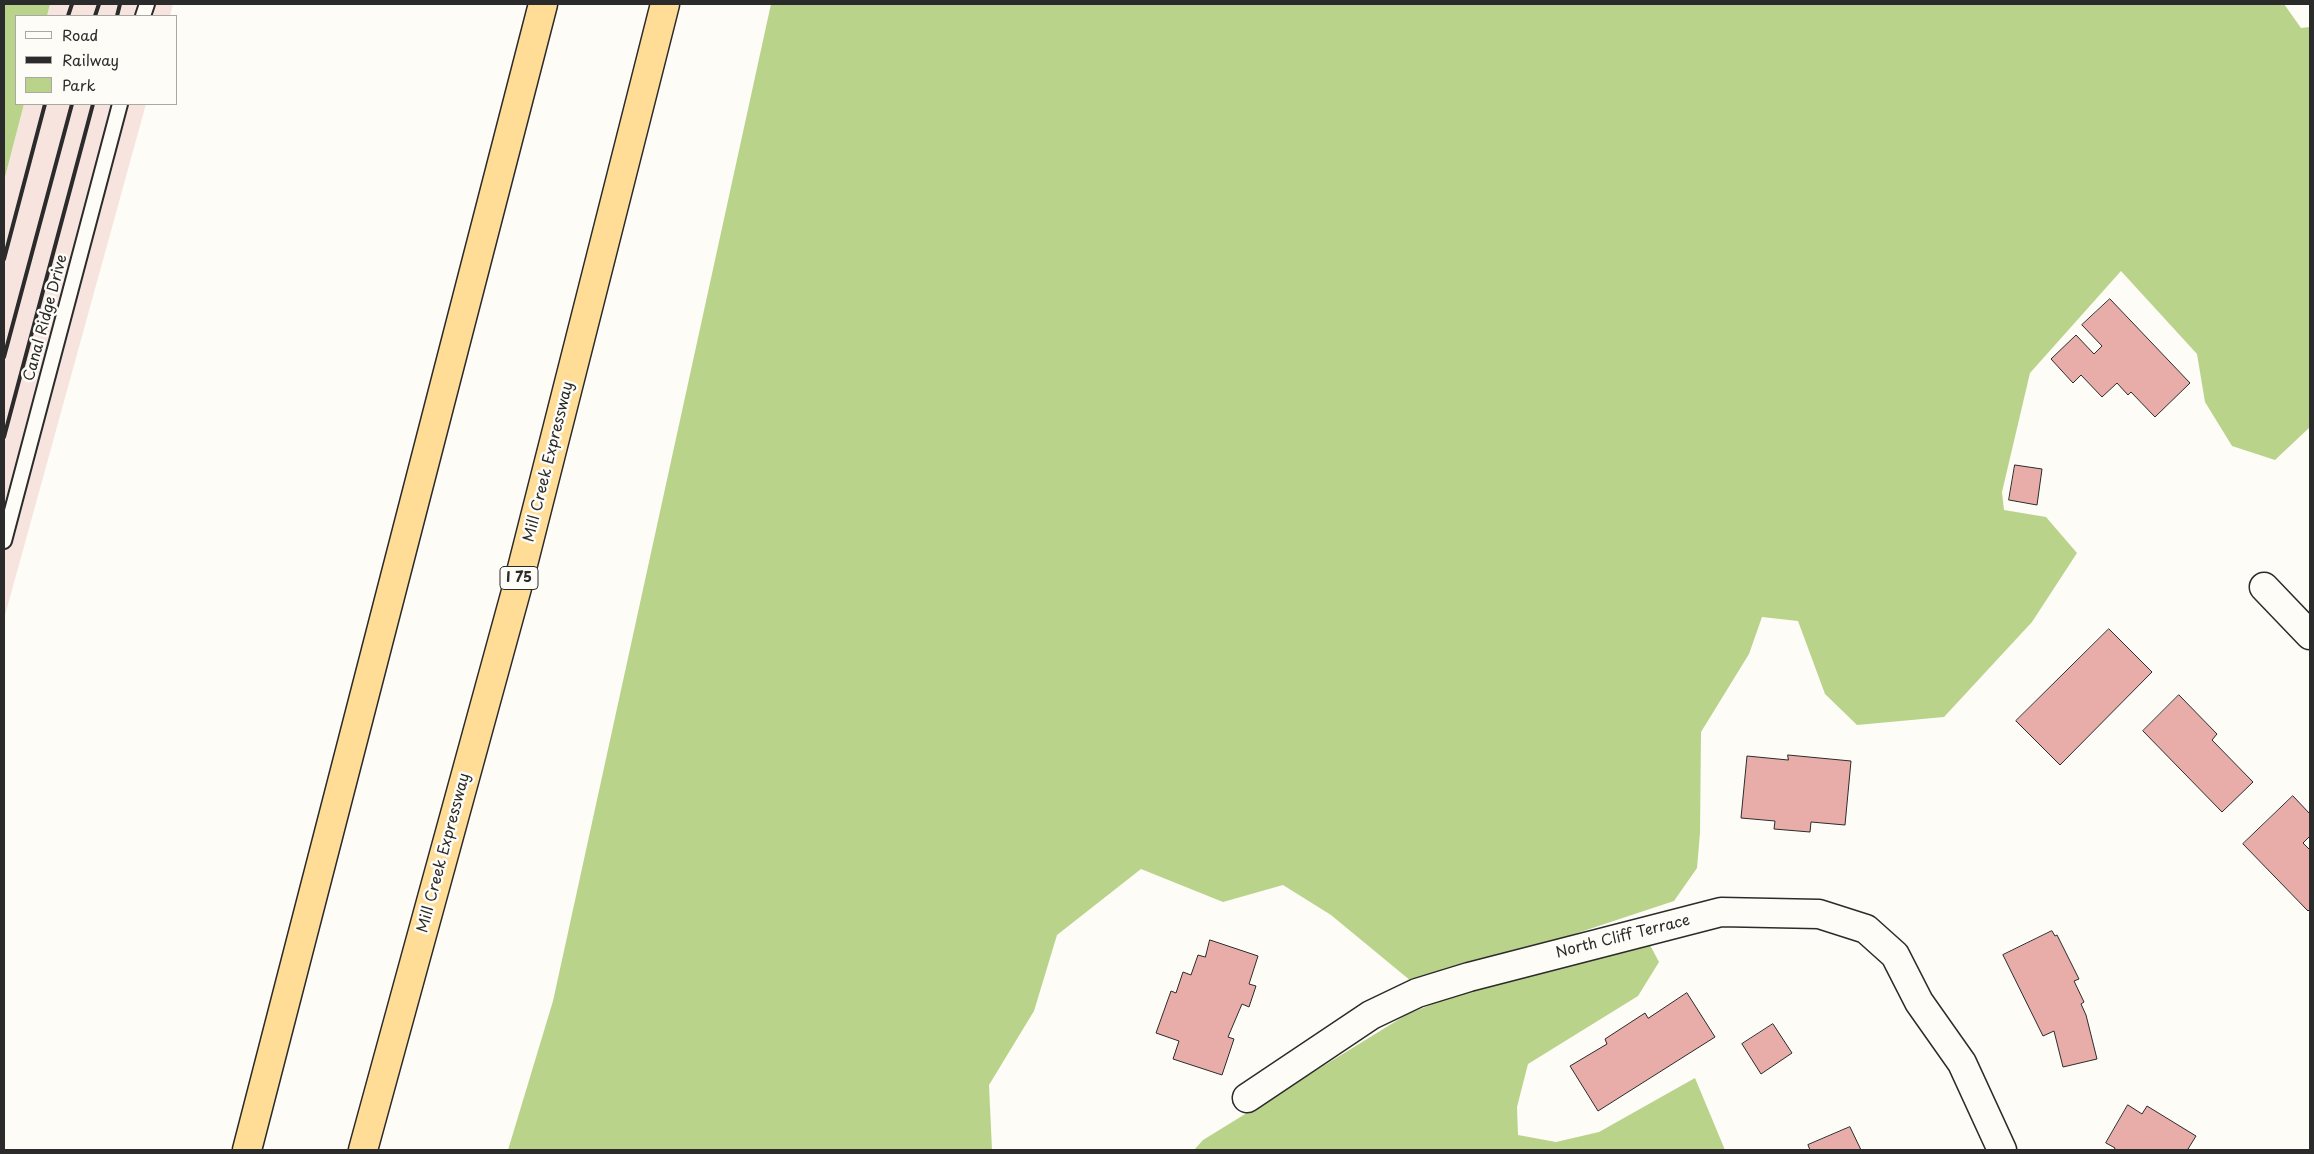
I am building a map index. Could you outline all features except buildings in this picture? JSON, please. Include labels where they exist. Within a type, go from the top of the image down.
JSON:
[{"type":"highway","points":[[247,1150],[544,4]]},
{"type":"highway","name":"Mill Creek Expressway","points":[[363,1150],[518,584],[666,4]]},
{"type":"street","points":[[2264,587],[2310,635]]},
{"type":"street","name":"North Cliff Terrace","points":[[1247,1098],[1371,1015],[1417,993],[1469,977],[1721,912],[1819,914],[1866,930],[1895,955],[1919,1002],[1962,1063],[2002,1150]]},
{"type":"lane","name":"Canal Ridge Drive","points":[[4,541],[120,105]]},
{"type":"shaded area","points":[[50,4],[173,4],[170,15],[47,15]]},
{"type":"shaded area","points":[[24,105],[146,105],[4,619],[4,181]]},
{"type":"green space","points":[[4,4],[50,4],[47,15],[15,15],[15,105],[24,105],[4,181]]},
{"type":"green space","points":[[771,4],[2284,4],[2301,28],[2310,27],[2310,427],[2275,460],[2232,446],[2205,402],[2197,354],[2121,271],[2030,373],[2002,492],[2004,510],[2046,517],[2077,553],[2032,622],[1944,717],[1857,725],[1825,694],[1798,621],[1762,617],[1749,654],[1701,732],[1700,833],[1697,868],[1674,901],[1417,986],[1331,915],[1283,885],[1223,902],[1141,869],[1057,935],[1034,1011],[989,1085],[992,1150],[508,1150],[553,1001]]},
{"type":"green space","points":[[1650,945],[1659,962],[1638,996],[1528,1064],[1517,1107],[1518,1135],[1556,1142],[1599,1132],[1695,1078],[1725,1150],[1194,1150],[1203,1140],[1406,1015],[1452,996],[1607,954]]},
{"type":"railway","points":[[68,15],[72,4]]},
{"type":"railway","points":[[95,15],[99,4]]},
{"type":"railway","points":[[117,15],[120,4]]},
{"type":"railway","points":[[4,259],[45,105]]},
{"type":"railway","points":[[4,357],[72,105]]},
{"type":"railway","points":[[4,437],[93,105]]}]
